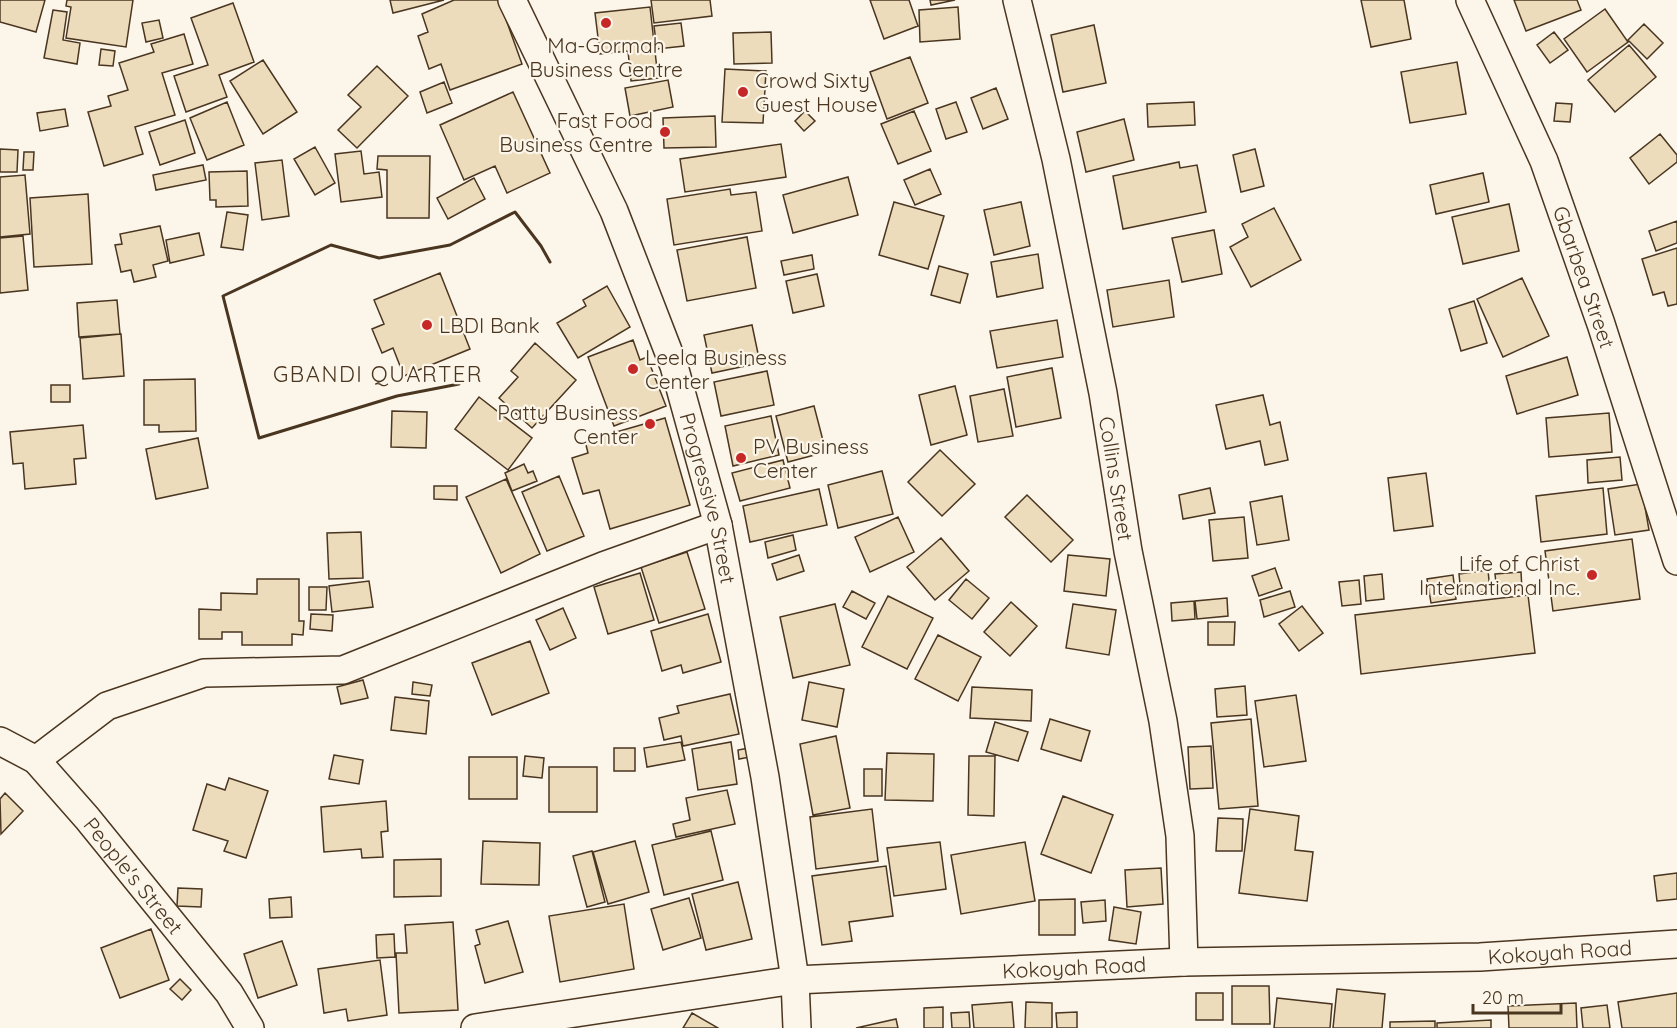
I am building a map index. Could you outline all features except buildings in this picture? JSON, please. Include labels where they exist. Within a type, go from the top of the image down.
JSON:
[{"type":"street","name":"Progressive Street","points":[[512,0],[618,222],[674,366],[718,525],[765,777],[795,980],[797,1028]]},
{"type":"street","name":"Collins Street","points":[[1017,0],[1058,171],[1102,393],[1128,551],[1163,721],[1180,836],[1184,962]]},
{"type":"street","name":"Gbarbea Street","points":[[1470,0],[1544,161],[1601,324],[1677,561]]},
{"type":"street","points":[[36,760],[107,706],[118,702],[204,673],[343,670],[603,566],[718,525]]},
{"type":"street","name":"People's Street","points":[[0,741],[36,760],[87,818],[229,993],[250,1028]]},
{"type":"street","name":"Kokoyah Road","points":[[475,1028],[795,980],[1184,962],[1480,957],[1677,944]]},
{"type":"wall","points":[[459,384],[397,396],[259,438],[223,296],[331,245],[379,258],[450,245],[515,212],[541,246],[550,262]]},
{"type":"place","name":"Ma-Gormah Business Centre","points":[[606,23]]},
{"type":"place","name":"Crowd Sixty Guest House","points":[[743,92]]},
{"type":"place","name":"Fast Food Business Centre","points":[[665,132]]},
{"type":"place","name":"LBDI Bank","points":[[427,325]]},
{"type":"place","name":"Leela Business Center","points":[[633,369]]},
{"type":"place","name":"Patty Business Center","points":[[650,424]]},
{"type":"place","name":"PV Business Center","points":[[741,458]]},
{"type":"place","name":"Life of Christ International Inc.","points":[[1592,575]]},
{"type":"district","name":"GBANDI QUARTER","points":[[378,374]]}]
